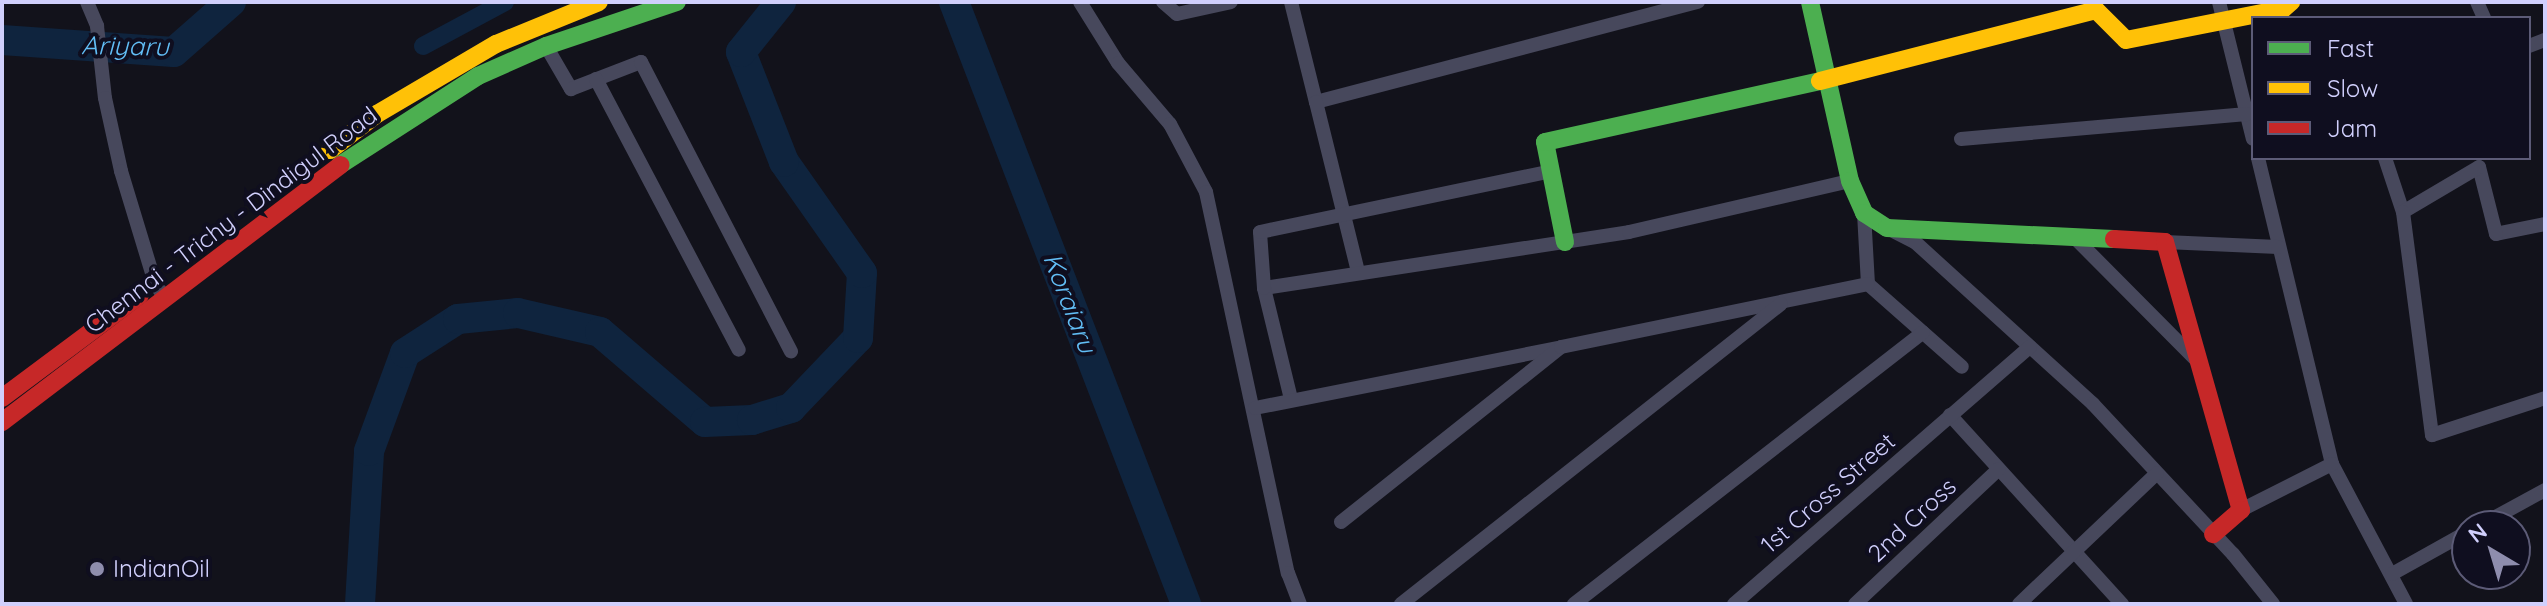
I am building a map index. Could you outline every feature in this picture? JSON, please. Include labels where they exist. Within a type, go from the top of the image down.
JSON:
[{"type":"main road","name":"Chennai - Trichy - Dindigul Road","points":[[2,422],[377,114],[496,44],[599,2]]},
{"type":"main road","name":"Chennai - Trichy - Dindigul Road","points":[[2,398],[357,152],[478,76],[546,46],[677,2]]},
{"type":"main road","points":[[1810,2],[1850,181],[1864,213],[1887,228],[2165,242],[2241,510],[2213,534]]},
{"type":"main road","points":[[1565,242],[1545,142],[1827,80],[2096,10],[2126,40],[2283,9],[2291,2]]},
{"type":"street","points":[[1080,2],[1118,63],[1191,157],[1222,250],[1288,573],[1300,604]]},
{"type":"street","points":[[1163,2],[1177,14],[1231,2]]},
{"type":"street","points":[[1291,2],[1358,272]]},
{"type":"street","points":[[1316,102],[1698,2]]},
{"type":"street","points":[[2219,2],[2251,131]]},
{"type":"street","points":[[88,4],[97,26],[105,98],[160,290]]},
{"type":"street","points":[[546,46],[571,89],[641,62],[791,351]]},
{"type":"street","points":[[596,79],[739,350]]},
{"type":"street","points":[[1961,139],[2247,114]]},
{"type":"street","points":[[2258,160],[2332,464],[2406,604]]},
{"type":"street","points":[[2386,160],[2403,212],[2432,435],[2545,398]]},
{"type":"street","points":[[2403,212],[2479,167],[2496,234],[2545,224]]},
{"type":"street","points":[[1291,399],[1264,288],[1260,232],[1551,171]]},
{"type":"street","points":[[1264,288],[1629,232],[1850,181]]},
{"type":"street","points":[[1864,213],[1868,284],[1962,367]]},
{"type":"street","points":[[1887,228],[1915,242],[2093,404],[2273,604]]},
{"type":"street","points":[[2074,236],[2199,364]]},
{"type":"street","points":[[2165,242],[2278,247]]},
{"type":"street","points":[[1255,408],[1868,284]]},
{"type":"street","points":[[1401,604],[1784,301]]},
{"type":"street","points":[[1574,604],[1923,332]]},
{"type":"street","points":[[1341,522],[1561,347]]},
{"type":"street","name":"1st Cross Street","points":[[1734,604],[2030,347]]},
{"type":"street","points":[[1950,415],[2122,604]]},
{"type":"street","points":[[2241,510],[2332,464]]},
{"type":"street","name":"2nd Cross","points":[[1855,604],[1999,469]]},
{"type":"street","points":[[2019,604],[2157,473]]},
{"type":"street","points":[[2508,510],[2545,490]]},
{"type":"street","points":[[2392,574],[2451,541]]},
{"type":"waterway","name":"Ariyaru","points":[[2,40],[174,52],[231,2]]},
{"type":"waterway","points":[[423,46],[505,2]]},
{"type":"waterway","points":[[360,604],[369,451],[405,353],[458,319],[518,313],[600,332],[705,422],[752,420],[791,408],[858,338],[862,273],[784,162],[741,52],[781,2]]},
{"type":"waterway","name":"Koraiaru","points":[[954,2],[1186,604]]},
{"type":"traffic: fast","points":[[340,165],[478,76],[546,46],[677,2]]},
{"type":"traffic: fast","points":[[1810,2],[1850,181],[1864,213],[1887,228],[2114,239]]},
{"type":"traffic: fast","points":[[1565,242],[1545,142],[1820,81]]},
{"type":"traffic: slow","points":[[330,150],[377,114],[496,44],[599,2]]},
{"type":"traffic: slow","points":[[1820,81],[2096,10],[2126,40],[2283,9],[2291,2]]},
{"type":"traffic: jam","points":[[2,422],[340,165]]},
{"type":"traffic: jam","points":[[2114,239],[2165,242],[2241,510],[2213,534]]},
{"type":"traffic: jam","points":[[2,398],[140,295]]},
{"type":"place","name":"IndianOil","points":[[97,569]]}]
